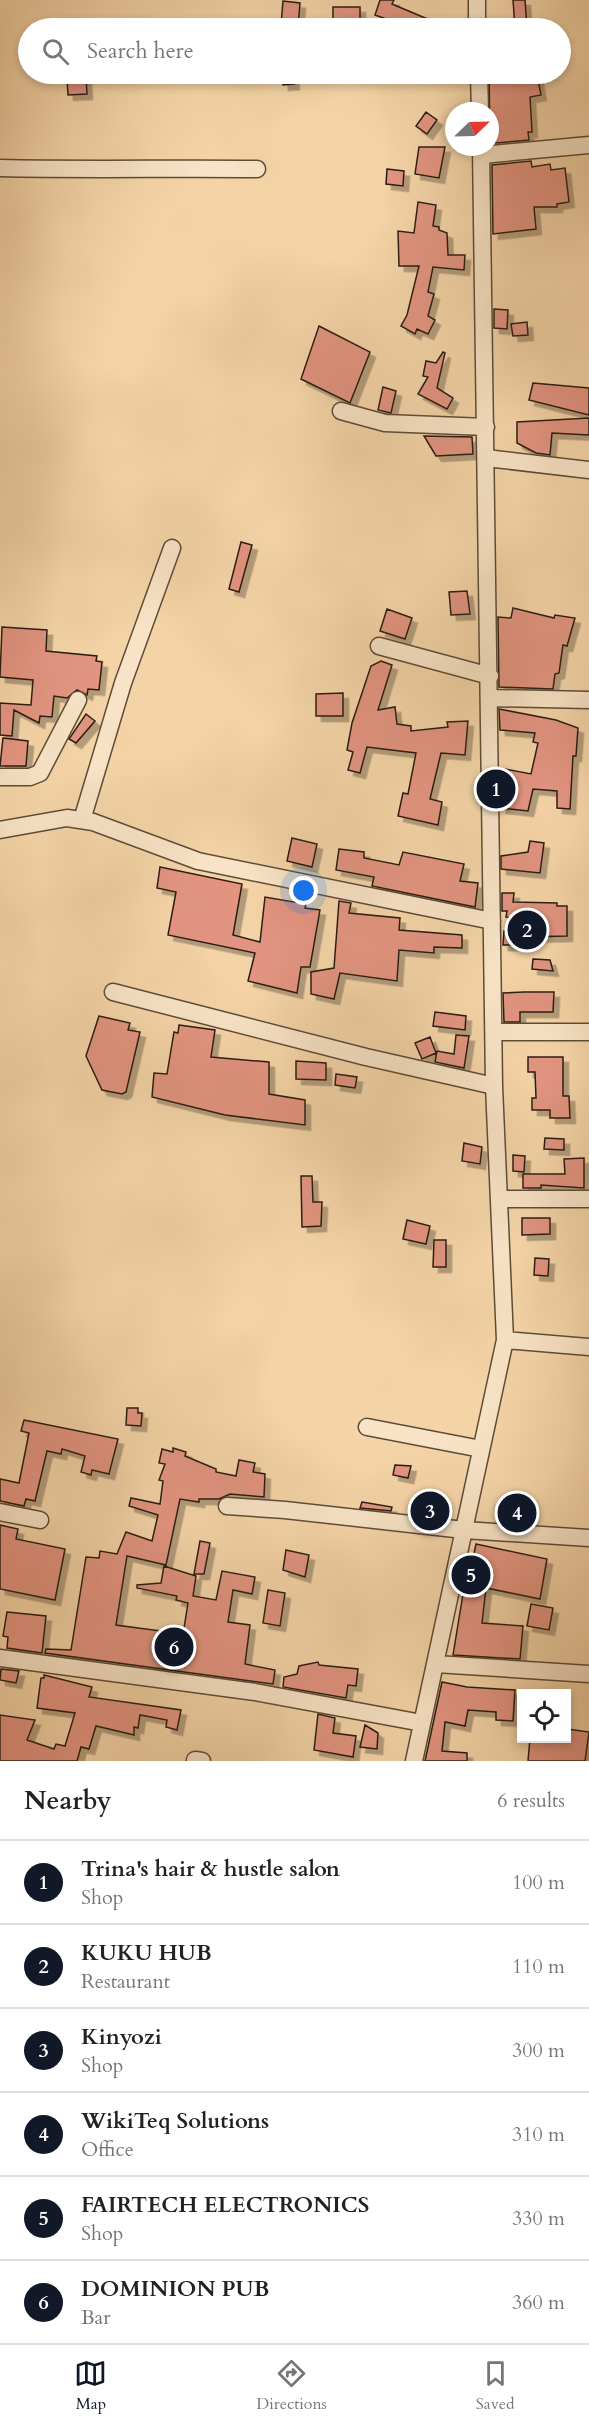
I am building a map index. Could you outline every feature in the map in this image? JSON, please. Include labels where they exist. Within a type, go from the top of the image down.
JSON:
[{"type":"street","points":[[477,0],[477,18]]},
{"type":"street","points":[[479,84],[480,102]]},
{"type":"street","points":[[499,150],[589,145]]},
{"type":"street","points":[[414,1761],[505,1340],[494,1086],[482,156]]},
{"type":"street","points":[[0,168],[73,171],[116,167],[257,170]]},
{"type":"street","points":[[341,411],[385,423],[486,427]]},
{"type":"street","points":[[486,458],[589,470]]},
{"type":"street","points":[[82,820],[123,683],[172,548]]},
{"type":"street","points":[[379,646],[490,676]]},
{"type":"street","points":[[490,698],[589,700]]},
{"type":"street","points":[[0,777],[30,777],[40,772],[78,700]]},
{"type":"street","points":[[0,830],[67,818],[82,820],[198,861],[237,871],[492,921]]},
{"type":"street","points":[[113,992],[366,1057],[494,1086]]},
{"type":"street","points":[[495,1032],[589,1032]]},
{"type":"street","points":[[500,1198],[589,1199]]},
{"type":"street","points":[[505,1340],[589,1347]]},
{"type":"street","points":[[367,1427],[482,1449]]},
{"type":"street","points":[[227,1506],[285,1510],[464,1530],[589,1538]]},
{"type":"street","points":[[0,1512],[40,1520]]},
{"type":"street","points":[[0,1658],[255,1692],[422,1724]]},
{"type":"street","points":[[436,1664],[589,1674]]},
{"type":"building","points":[[380,0],[394,0],[392,4],[425,18],[383,18],[375,15]]},
{"type":"building","points":[[513,0],[525,0],[526,18],[514,18]]},
{"type":"building","points":[[283,1],[300,3],[299,18],[282,18]]},
{"type":"building","points":[[333,7],[360,7],[360,18],[333,18]]},
{"type":"building","points":[[67,84],[86,84],[87,94],[68,95]]},
{"type":"building","points":[[489,84],[539,84],[541,95],[530,97],[532,132],[528,132],[529,140],[499,143],[499,102],[489,102]]},
{"type":"building","points":[[426,112],[437,120],[427,134],[416,126]]},
{"type":"building","points":[[419,147],[445,147],[439,178],[415,174]]},
{"type":"building","points":[[531,161],[532,167],[550,164],[551,170],[565,168],[569,202],[557,204],[557,207],[534,207],[536,229],[493,234],[492,165]]},
{"type":"building","points":[[387,169],[404,171],[403,186],[386,184]]},
{"type":"building","points":[[418,202],[436,205],[433,226],[447,233],[448,255],[465,255],[464,270],[433,267],[428,292],[434,294],[428,316],[435,320],[428,334],[417,329],[415,334],[401,326],[407,315],[419,266],[399,266],[398,231],[414,233]]},
{"type":"building","points":[[494,309],[508,310],[507,329],[494,328]]},
{"type":"building","points":[[527,322],[528,335],[513,336],[511,324]]},
{"type":"building","points":[[319,326],[370,352],[350,403],[301,379]]},
{"type":"building","points":[[443,352],[445,353],[437,388],[453,398],[447,409],[418,394],[428,377],[423,376],[426,361],[436,363]]},
{"type":"building","points":[[533,383],[589,388],[589,415],[529,400]]},
{"type":"building","points":[[383,387],[396,391],[391,413],[378,410]]},
{"type":"building","points":[[589,418],[589,435],[552,433],[550,455],[536,453],[517,443],[517,422]]},
{"type":"building","points":[[424,436],[472,437],[473,454],[436,456]]},
{"type":"building","points":[[241,542],[252,545],[239,592],[229,589]]},
{"type":"building","points":[[467,591],[470,614],[451,615],[449,592]]},
{"type":"building","points":[[513,608],[554,618],[555,615],[575,618],[567,646],[563,645],[559,673],[555,674],[553,689],[499,687],[498,617],[511,618]]},
{"type":"building","points":[[387,609],[412,618],[405,639],[380,631]]},
{"type":"building","points":[[2,627],[47,630],[46,651],[97,656],[96,661],[102,662],[99,690],[88,689],[87,695],[77,690],[67,698],[54,696],[52,717],[40,716],[39,723],[14,710],[12,736],[0,735],[0,703],[31,705],[33,680],[0,677]]},
{"type":"building","points":[[381,661],[392,665],[378,710],[395,707],[397,724],[411,726],[411,731],[448,727],[447,722],[468,721],[465,755],[441,753],[430,799],[442,802],[438,825],[398,816],[403,793],[408,794],[416,753],[367,747],[360,773],[348,770],[353,752],[347,750],[352,723],[371,666]]},
{"type":"building","points":[[343,693],[343,716],[316,716],[316,694]]},
{"type":"building","points":[[499,709],[556,720],[578,728],[576,756],[573,756],[570,809],[557,808],[557,791],[533,789],[528,811],[501,808],[500,768],[531,774],[538,743],[533,742],[535,733],[500,730]]},
{"type":"building","points":[[86,714],[95,721],[76,743],[69,739]]},
{"type":"building","points":[[3,738],[28,741],[26,766],[0,766]]},
{"type":"building","points":[[292,838],[317,844],[312,867],[287,861]]},
{"type":"building","points":[[530,841],[544,843],[540,873],[501,869],[501,856],[528,852]]},
{"type":"building","points":[[339,849],[364,852],[364,858],[399,865],[403,852],[464,864],[460,881],[478,883],[475,907],[372,886],[374,877],[336,870]]},
{"type":"building","points":[[160,867],[242,884],[233,935],[260,942],[265,897],[306,904],[305,908],[320,910],[310,967],[301,967],[297,993],[248,981],[255,953],[168,935],[176,892],[157,888]]},
{"type":"building","points":[[502,893],[514,893],[513,902],[557,903],[557,906],[567,906],[567,936],[525,937],[526,920],[506,917],[507,911],[502,911]]},
{"type":"building","points":[[339,901],[351,903],[349,913],[400,918],[399,930],[462,935],[462,948],[434,947],[434,953],[399,950],[397,981],[340,973],[334,999],[311,994],[311,972],[334,968]]},
{"type":"building","points":[[504,931],[516,931],[516,945],[503,945]]},
{"type":"building","points":[[533,959],[550,960],[553,971],[532,969]]},
{"type":"building","points":[[554,992],[553,1012],[520,1012],[520,1022],[504,1022],[503,993]]},
{"type":"building","points":[[435,1012],[466,1016],[465,1030],[433,1026]]},
{"type":"building","points":[[99,1016],[130,1023],[128,1030],[140,1032],[126,1092],[122,1094],[102,1090],[86,1056]]},
{"type":"building","points":[[179,1025],[215,1030],[211,1057],[269,1062],[269,1094],[305,1100],[305,1125],[225,1115],[152,1097],[154,1073],[167,1074],[174,1032],[178,1033]]},
{"type":"building","points":[[456,1035],[469,1036],[464,1068],[435,1062],[437,1051],[454,1054]]},
{"type":"building","points":[[430,1037],[436,1053],[422,1059],[415,1043]]},
{"type":"building","points":[[528,1057],[563,1057],[563,1096],[569,1096],[570,1118],[550,1118],[550,1110],[532,1110],[532,1098],[536,1098],[535,1072],[528,1072]]},
{"type":"building","points":[[296,1061],[326,1063],[326,1080],[296,1079]]},
{"type":"building","points":[[336,1074],[357,1077],[355,1088],[335,1085]]},
{"type":"building","points":[[545,1138],[564,1139],[564,1150],[544,1149]]},
{"type":"building","points":[[464,1143],[482,1147],[480,1164],[462,1161]]},
{"type":"building","points":[[513,1155],[525,1156],[524,1172],[513,1171]]},
{"type":"building","points":[[584,1158],[584,1188],[541,1185],[541,1188],[523,1188],[523,1174],[565,1174],[564,1159]]},
{"type":"building","points":[[301,1176],[312,1176],[313,1202],[322,1202],[321,1226],[302,1227]]},
{"type":"building","points":[[522,1218],[550,1218],[550,1234],[522,1235]]},
{"type":"building","points":[[407,1220],[430,1226],[426,1244],[403,1239]]},
{"type":"building","points":[[434,1240],[446,1240],[446,1267],[433,1267]]},
{"type":"building","points":[[535,1258],[549,1259],[548,1276],[534,1275]]},
{"type":"building","points":[[127,1408],[138,1408],[138,1413],[142,1413],[141,1426],[126,1425]]},
{"type":"building","points":[[24,1420],[118,1439],[109,1474],[92,1470],[91,1475],[81,1472],[85,1456],[62,1449],[61,1454],[47,1451],[35,1501],[26,1499],[24,1506],[0,1501],[0,1479],[19,1483],[29,1433],[21,1431]]},
{"type":"building","points":[[173,1448],[186,1452],[185,1456],[216,1469],[216,1472],[236,1476],[239,1460],[255,1463],[253,1472],[265,1474],[264,1497],[230,1494],[219,1499],[199,1499],[199,1502],[180,1499],[166,1565],[127,1556],[116,1625],[183,1634],[188,1603],[176,1600],[177,1596],[137,1588],[137,1585],[161,1583],[164,1566],[196,1576],[193,1596],[216,1600],[222,1571],[255,1577],[252,1594],[233,1590],[228,1622],[250,1625],[245,1664],[275,1670],[273,1684],[45,1653],[46,1649],[71,1650],[86,1557],[99,1558],[100,1551],[117,1554],[126,1532],[152,1541],[158,1515],[129,1506],[131,1498],[160,1504],[163,1481],[159,1480],[165,1464],[159,1463],[162,1449],[173,1452]]},
{"type":"building","points":[[395,1465],[411,1466],[408,1478],[393,1475]]},
{"type":"building","points":[[362,1502],[392,1507],[391,1511],[360,1508]]},
{"type":"building","points":[[0,1525],[18,1529],[16,1539],[65,1549],[55,1600],[0,1589]]},
{"type":"building","points":[[200,1541],[210,1543],[204,1574],[194,1574]]},
{"type":"building","points":[[476,1544],[547,1559],[540,1599],[486,1588],[482,1623],[523,1626],[520,1659],[453,1655],[464,1588],[467,1588]]},
{"type":"building","points":[[286,1550],[309,1555],[305,1577],[283,1570]]},
{"type":"building","points":[[268,1590],[285,1593],[280,1626],[263,1623]]},
{"type":"building","points":[[531,1604],[553,1608],[549,1630],[527,1626]]},
{"type":"building","points":[[7,1612],[46,1616],[42,1653],[7,1648],[8,1637],[3,1636]]},
{"type":"building","points":[[318,1662],[319,1665],[358,1669],[356,1686],[348,1685],[346,1698],[283,1687],[284,1677],[297,1674],[299,1666]]},
{"type":"building","points":[[1,1669],[19,1671],[16,1683],[0,1680]]},
{"type":"building","points":[[44,1675],[92,1687],[89,1697],[181,1710],[177,1730],[166,1727],[167,1720],[140,1715],[138,1728],[134,1727],[134,1735],[96,1726],[89,1749],[81,1747],[77,1761],[0,1761],[0,1715],[35,1720],[27,1740],[54,1749],[56,1744],[65,1746],[75,1713],[37,1708],[41,1678],[44,1678]]},
{"type":"building","points":[[442,1682],[467,1687],[515,1690],[513,1721],[496,1720],[496,1712],[468,1710],[465,1726],[445,1722],[442,1751],[467,1753],[467,1761],[425,1761]]},
{"type":"building","points":[[318,1714],[335,1718],[333,1733],[356,1736],[353,1757],[314,1750]]},
{"type":"building","points":[[365,1725],[378,1733],[377,1749],[360,1747]]},
{"type":"building","points":[[571,1730],[589,1732],[585,1761],[528,1761],[530,1743],[571,1743]]},
{"type":"place","name":"Trina's hair & hustle salon","points":[[496,789]]},
{"type":"place","name":"KUKU HUB","points":[[527,930]]},
{"type":"place","name":"Kinyozi","points":[[430,1511]]},
{"type":"place","name":"WikiTeq Solutions","points":[[517,1513]]},
{"type":"place","name":"FAIRTECH ELECTRONICS","points":[[471,1575]]},
{"type":"place","name":"DOMINION PUB","points":[[174,1647]]}]
